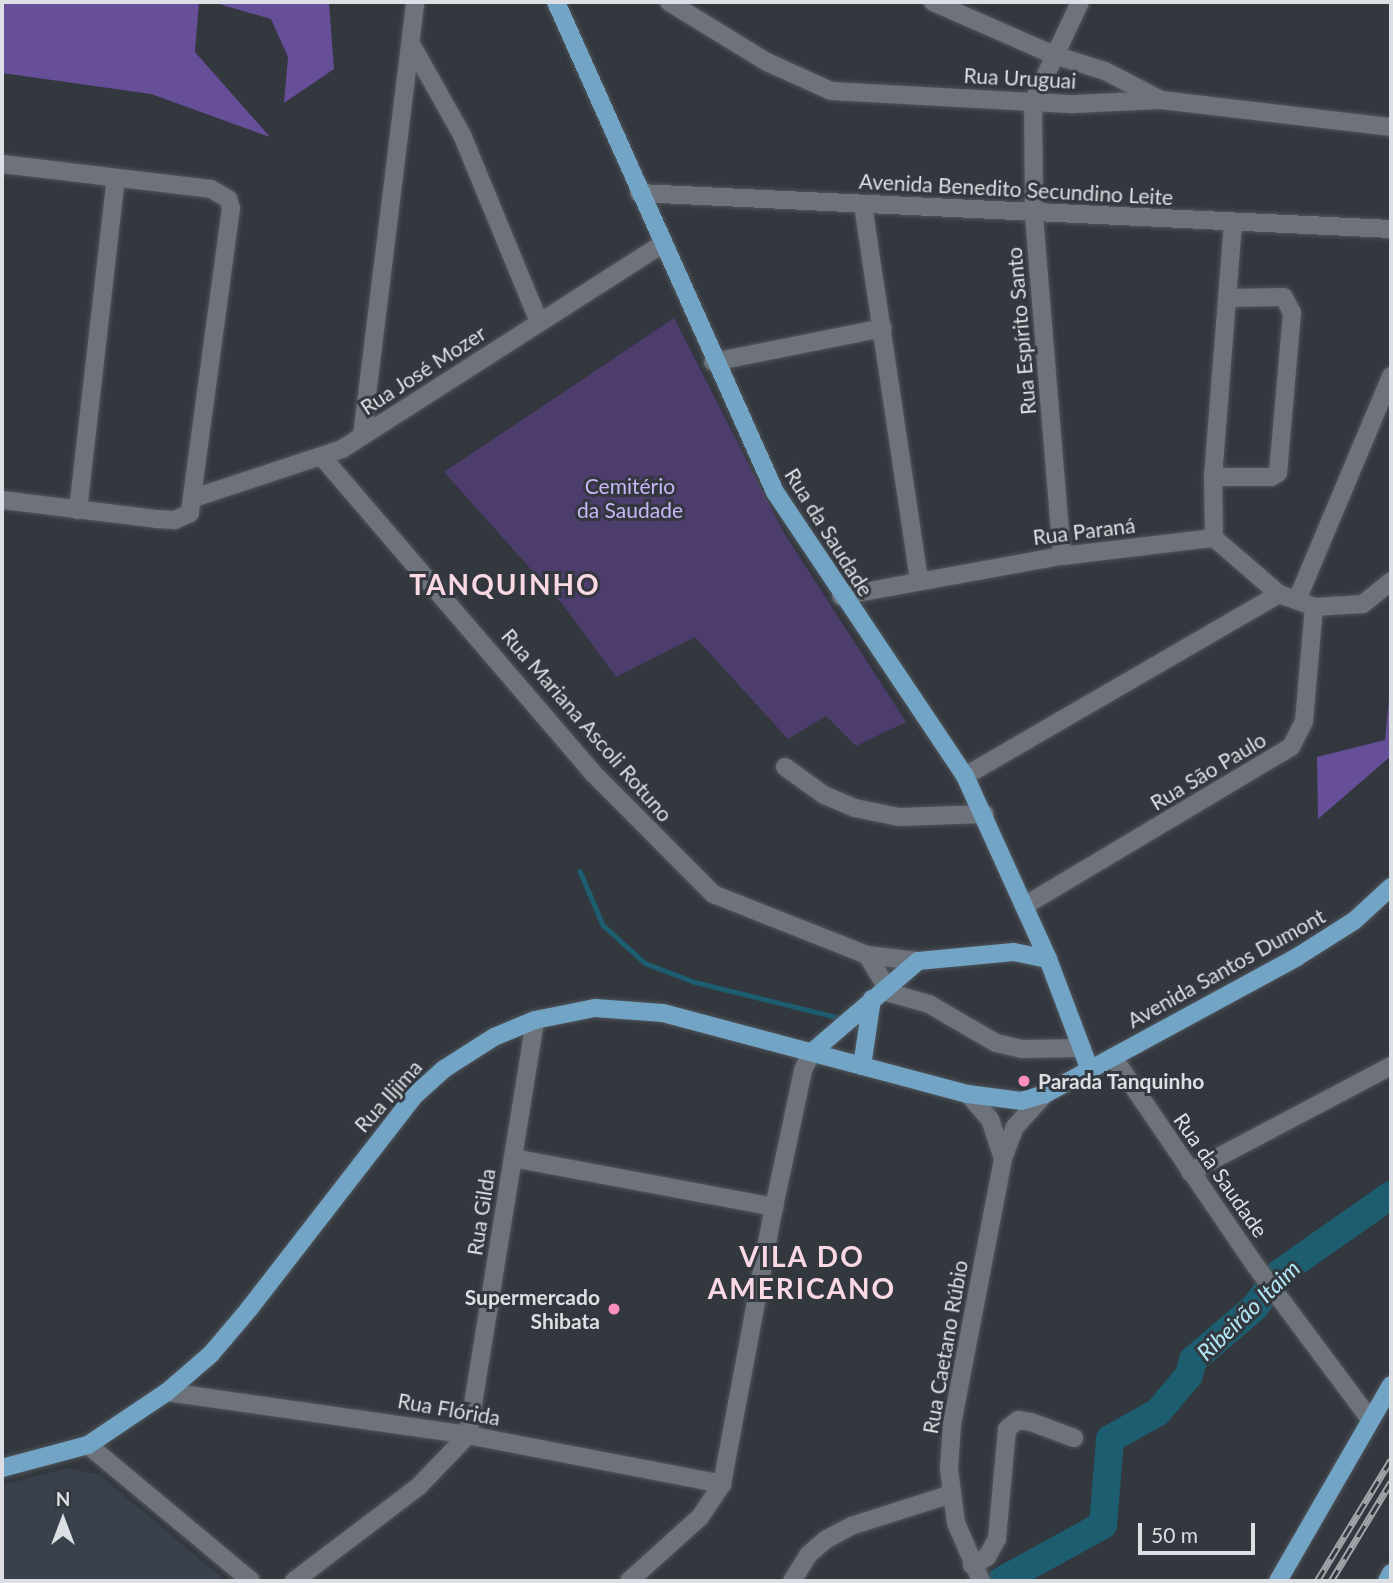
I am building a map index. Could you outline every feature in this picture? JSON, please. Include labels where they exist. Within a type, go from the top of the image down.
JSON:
[{"type":"main road","name":"Rua da Saudade","points":[[556,2],[713,362],[775,492],[841,596],[965,776],[985,814],[1048,959],[1090,1070]]},
{"type":"main road","name":"Avenida Santos Dumont","points":[[1113,1057],[1329,938],[1391,887]]},
{"type":"main road","points":[[1014,952],[1034,928]]},
{"type":"main road","name":"Rua Mariana Ascoli Rotuno","points":[[918,961],[1014,952],[1048,959]]},
{"type":"main road","points":[[812,1052],[918,961]]},
{"type":"main road","points":[[862,1066],[878,994]]},
{"type":"main road","name":"Rua Iljima","points":[[2,1468],[88,1445],[167,1392],[211,1354],[249,1309],[414,1096],[466,1052],[535,1020],[595,1008],[663,1013],[968,1094],[1010,1102],[1045,1094],[1113,1057]]},
{"type":"main road","points":[[1278,1581],[1369,1418],[1391,1385]]},
{"type":"main road","points":[[1387,1581],[1391,1573]]},
{"type":"street","points":[[362,436],[415,2]]},
{"type":"street","name":"Rua Uruguai","points":[[669,2],[767,62],[831,91],[1033,102],[1161,100],[1391,127]]},
{"type":"street","points":[[933,2],[1054,55],[1105,71],[1161,100]]},
{"type":"street","points":[[1033,102],[1080,2]]},
{"type":"street","points":[[411,44],[462,135],[539,322]]},
{"type":"street","name":"Rua Espírito Santo","points":[[1033,102],[1034,214],[1062,556]]},
{"type":"street","points":[[2,165],[211,190],[228,199],[231,208],[190,513],[175,520],[157,519],[2,499]]},
{"type":"street","points":[[78,510],[116,179]]},
{"type":"street","name":"Avenida Benedito Secundino Leite","points":[[639,193],[1391,229]]},
{"type":"street","points":[[863,205],[919,579]]},
{"type":"street","points":[[1233,223],[1213,477],[1214,538],[1279,594],[1314,607],[1363,604],[1391,581]]},
{"type":"street","name":"Rua José Mozer","points":[[194,498],[323,457],[362,436],[661,245]]},
{"type":"street","points":[[1213,477],[1271,477],[1278,473],[1291,326],[1291,306],[1284,297],[1228,298]]},
{"type":"street","points":[[713,362],[883,328]]},
{"type":"street","points":[[1297,600],[1391,376]]},
{"type":"street","name":"Rua Mariana Ascoli Rotuno","points":[[323,457],[592,772],[713,894],[867,955],[918,961]]},
{"type":"street","name":"Rua Paraná","points":[[841,596],[919,579],[1062,556],[1214,538]]},
{"type":"street","points":[[965,776],[1279,594]]},
{"type":"street","name":"Rua São Paulo","points":[[1024,906],[1291,747],[1304,721],[1314,607]]},
{"type":"street","points":[[785,767],[824,794],[855,808],[899,817],[985,814]]},
{"type":"street","points":[[867,955],[878,994],[929,1004],[996,1043],[1022,1049],[1082,1048]]},
{"type":"street","name":"Rua Gilda","points":[[468,1435],[535,1020]]},
{"type":"street","points":[[629,1581],[700,1517],[722,1484],[774,1207],[803,1070],[812,1052]]},
{"type":"street","name":"Rua da Saudade","points":[[1113,1057],[1255,1265],[1369,1418]]},
{"type":"street","points":[[1190,1172],[1391,1066]]},
{"type":"street","name":"Rua Caetano Rúbio","points":[[968,1094],[990,1119],[1003,1158]]},
{"type":"street","name":"Rua Caetano Rúbio","points":[[976,1573],[956,1523],[951,1494],[955,1404],[1003,1158],[1014,1127],[1045,1094]]},
{"type":"street","points":[[513,1158],[774,1207]]},
{"type":"street","name":"Rua Flórida","points":[[167,1392],[468,1435],[722,1484]]},
{"type":"street","points":[[976,1573],[997,1539],[1007,1429],[1018,1420],[1074,1438]]},
{"type":"street","points":[[294,1581],[419,1486],[468,1435]]},
{"type":"street","points":[[88,1445],[251,1581]]},
{"type":"street","points":[[792,1581],[808,1555],[825,1540],[851,1526],[951,1494]]},
{"type":"shaded area","points":[[2,2],[199,2],[195,52],[270,137],[151,94],[2,73]]},
{"type":"shaded area","points":[[212,2],[329,2],[334,69],[284,103],[288,57],[271,19]]},
{"type":"shaded area","points":[[1391,678],[1391,756],[1318,819],[1317,757],[1385,740]]},
{"type":"shaded area","points":[[67,1468],[100,1475],[226,1581],[2,1581],[2,1485]]},
{"type":"green space","name":"Cemitério da Saudade","points":[[674,318],[784,533],[906,722],[856,746],[826,716],[788,739],[695,637],[616,677],[564,606],[444,472]]},
{"type":"waterway","points":[[580,871],[603,925],[645,963],[695,982],[841,1018]]},
{"type":"waterway","name":"Ribeirão Itaim","points":[[1001,1581],[1103,1525],[1110,1439],[1158,1412],[1189,1375],[1193,1360],[1255,1307],[1280,1273],[1391,1195]]},
{"type":"railway","points":[[1317,1581],[1391,1460]]},
{"type":"railway","points":[[1331,1581],[1391,1482]]},
{"type":"place","name":"Parada Tanquinho","points":[[1024,1081]]},
{"type":"place","name":"Supermercado Shibata","points":[[614,1309]]},
{"type":"district","name":"TANQUINHO","points":[[505,584]]},
{"type":"district","name":"VILA DO AMERICANO","points":[[802,1272]]}]
